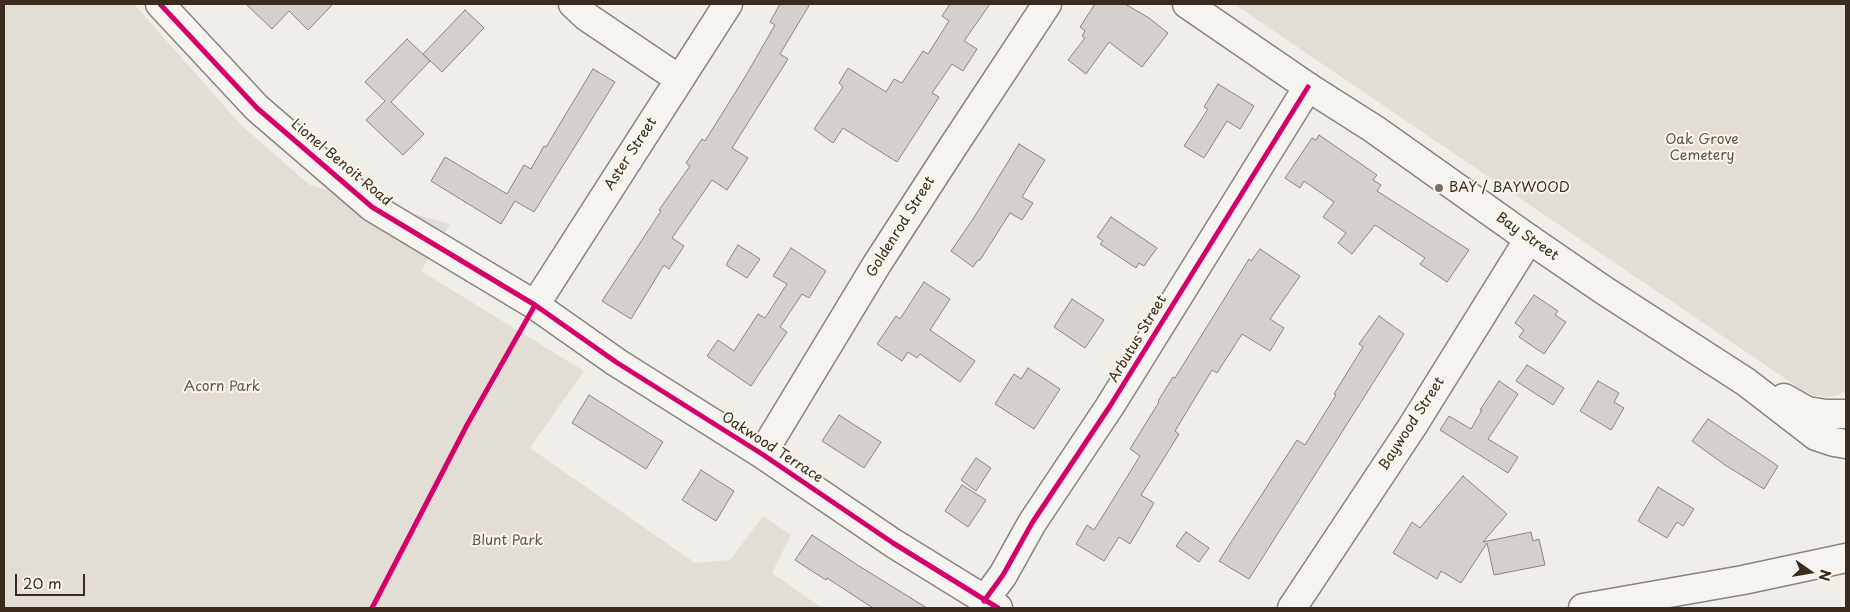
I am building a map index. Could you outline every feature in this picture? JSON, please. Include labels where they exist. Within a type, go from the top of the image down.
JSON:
[{"type":"street","name":"Lionel Benoit Road","points":[[160,4],[257,108],[372,207],[535,305]]},
{"type":"street","points":[[573,4],[587,17],[679,79]]},
{"type":"street","name":"Aster Street","points":[[535,305],[728,4]]},
{"type":"street","name":"Goldenrod Street","points":[[762,454],[888,248],[1047,4]]},
{"type":"street","name":"Bay Street","points":[[1187,4],[1308,87],[1374,128],[1529,239],[1746,382],[1816,436],[1846,444]]},
{"type":"street","name":"Arbutus Street","points":[[991,605],[1002,575],[1032,523],[1110,406],[1308,87]]},
{"type":"street","name":"Baywood Street","points":[[1292,608],[1412,426],[1529,239]]},
{"type":"street","name":"Oakwood Terrace","points":[[535,305],[616,362],[762,454],[893,543],[991,605]]},
{"type":"street","name":"Bay Street","points":[[1746,382],[1808,411],[1826,414],[1846,414]]},
{"type":"street","points":[[1816,436],[1846,459]]},
{"type":"street","points":[[1583,608],[1743,580],[1846,558]]},
{"type":"shaded area","name":"Acorn Park","points":[[4,4],[134,4],[242,126],[310,185],[450,224],[421,271],[584,371],[530,448],[695,563],[730,560],[763,516],[791,535],[772,573],[822,608],[4,608]]},
{"type":"shaded area","name":"Oak Grove Cemetery","points":[[1234,4],[1846,4],[1846,392],[1825,397],[1813,395],[1802,390]]},
{"type":"building","points":[[246,4],[333,4],[308,30],[289,11],[272,29]]},
{"type":"building","points":[[780,4],[810,4],[780,54],[788,59],[732,148],[748,158],[727,190],[712,180],[672,238],[684,246],[669,269],[664,265],[631,319],[602,301],[661,211],[659,210],[690,166],[686,163],[702,139],[705,141],[745,77],[775,25],[770,22]]},
{"type":"building","points":[[950,4],[990,4],[964,41],[977,49],[963,71],[952,64],[932,93],[939,97],[897,162],[843,128],[833,143],[814,129],[843,87],[839,83],[848,68],[886,92],[894,79],[902,83],[923,51],[928,54],[949,21],[942,16]]},
{"type":"building","points":[[1095,4],[1125,4],[1149,18],[1168,33],[1142,67],[1109,42],[1086,74],[1068,60],[1085,38],[1082,36],[1085,31],[1080,27]]},
{"type":"building","points":[[465,10],[484,28],[442,72],[423,54]]},
{"type":"building","points":[[407,39],[430,61],[391,102],[424,134],[403,155],[366,120],[385,101],[365,82]]},
{"type":"building","points":[[593,69],[615,82],[534,212],[515,201],[501,224],[431,181],[445,157],[507,194],[524,165],[531,169]]},
{"type":"building","points":[[1218,84],[1254,106],[1240,129],[1227,121],[1204,158],[1184,146],[1208,109],[1204,107]]},
{"type":"building","points":[[1319,135],[1377,175],[1373,180],[1381,185],[1377,191],[1469,250],[1447,282],[1420,264],[1425,258],[1375,225],[1352,254],[1338,243],[1346,233],[1323,217],[1334,202],[1304,181],[1300,188],[1285,178],[1312,138],[1316,140]]},
{"type":"building","points":[[1019,144],[1045,160],[1022,197],[1033,203],[1022,220],[1010,213],[980,260],[973,267],[951,251]]},
{"type":"building","points":[[1111,217],[1157,248],[1144,266],[1139,263],[1136,268],[1100,244],[1103,241],[1097,237]]},
{"type":"building","points":[[738,245],[760,259],[747,278],[726,265]]},
{"type":"building","points":[[791,248],[826,271],[809,298],[802,294],[780,327],[787,332],[751,386],[707,356],[718,340],[734,351],[758,314],[765,318],[787,284],[773,276]]},
{"type":"building","points":[[1260,249],[1300,276],[1270,319],[1284,328],[1270,351],[1242,334],[1217,373],[1212,370],[1175,431],[1179,434],[1141,495],[1154,503],[1130,544],[1119,537],[1104,561],[1076,544],[1087,525],[1094,530],[1140,456],[1130,449],[1158,401],[1173,377],[1175,378],[1249,259],[1251,261]]},
{"type":"building","points":[[924,282],[950,299],[930,330],[975,361],[960,382],[920,354],[917,358],[908,352],[902,361],[877,344],[896,316],[900,319]]},
{"type":"building","points":[[1534,295],[1558,311],[1555,315],[1566,322],[1544,354],[1519,337],[1524,330],[1515,323]]},
{"type":"building","points":[[1072,299],[1104,320],[1085,348],[1054,327]]},
{"type":"building","points":[[1379,316],[1404,334],[1249,579],[1219,561],[1297,440],[1305,445],[1363,347],[1359,344]]},
{"type":"building","points":[[1527,365],[1564,388],[1553,405],[1516,381]]},
{"type":"building","points":[[1028,368],[1060,389],[1034,429],[995,404],[1014,374],[1021,379]]},
{"type":"building","points":[[1499,381],[1518,394],[1488,439],[1518,457],[1508,473],[1440,430],[1449,416],[1471,429],[1482,410],[1480,410]]},
{"type":"building","points":[[1598,381],[1619,393],[1614,402],[1624,408],[1611,430],[1580,411]]},
{"type":"building","points":[[589,395],[663,442],[646,469],[572,423]]},
{"type":"building","points":[[839,415],[881,442],[864,468],[822,441]]},
{"type":"building","points":[[1708,419],[1778,466],[1764,489],[1725,465],[1692,441]]},
{"type":"building","points":[[976,458],[991,468],[976,491],[961,480]]},
{"type":"building","points":[[701,470],[734,491],[716,521],[682,500]]},
{"type":"building","points":[[1463,476],[1507,514],[1483,542],[1531,532],[1533,541],[1539,539],[1545,565],[1494,575],[1487,543],[1461,583],[1441,571],[1437,579],[1393,553],[1412,522],[1420,528]]},
{"type":"building","points":[[962,485],[986,500],[968,527],[945,511]]},
{"type":"building","points":[[1658,487],[1694,509],[1683,526],[1677,522],[1667,538],[1638,521]]},
{"type":"building","points":[[1186,532],[1209,548],[1199,562],[1176,546]]},
{"type":"building","points":[[812,535],[927,608],[873,608],[827,578],[826,580],[795,560]]},
{"type":"cycle path","points":[[160,4],[257,108],[372,207],[535,305],[616,362],[762,454],[893,543],[998,608]]},
{"type":"cycle path","points":[[984,601],[1003,575],[1032,523],[1110,406],[1308,87]]},
{"type":"cycle path","points":[[372,608],[467,425],[535,305]]},
{"type":"place","name":"BAY / BAYWOOD","points":[[1439,188]]},
{"type":"park label","name":"Blunt Park","points":[[507,541]]}]
